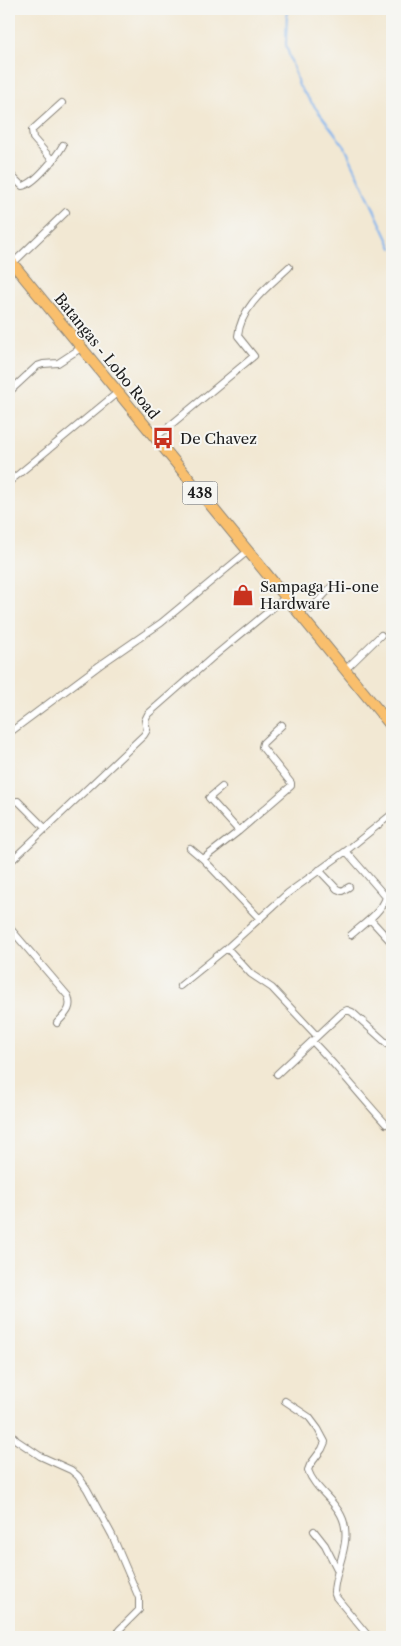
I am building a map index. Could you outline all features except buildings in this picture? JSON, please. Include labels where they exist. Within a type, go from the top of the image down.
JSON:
[{"type":"main road","name":"Batangas - Lobo Road","points":[[11,262],[248,551],[286,596],[307,613],[345,670],[392,727]]},
{"type":"street","points":[[52,161],[33,138],[32,130],[62,103]]},
{"type":"street","points":[[9,176],[13,176],[22,186],[25,186],[52,161],[63,145]]},
{"type":"street","points":[[11,262],[66,212]]},
{"type":"street","points":[[155,438],[254,356],[238,336],[239,326],[254,300],[289,267]]},
{"type":"street","points":[[9,392],[36,366],[58,363],[81,348]]},
{"type":"street","points":[[9,482],[117,393]]},
{"type":"street","points":[[9,733],[100,665],[161,623],[248,551]]},
{"type":"street","points":[[307,613],[334,584]]},
{"type":"street","points":[[9,863],[144,735],[147,730],[145,720],[148,714],[286,596]]},
{"type":"street","points":[[345,670],[381,635]]},
{"type":"street","points":[[202,859],[239,831],[290,786],[291,783],[262,747],[263,743],[282,725]]},
{"type":"street","points":[[222,787],[209,798],[239,831]]},
{"type":"street","points":[[9,802],[18,802],[45,828]]},
{"type":"street","points":[[180,986],[227,948],[288,893],[392,814]]},
{"type":"street","points":[[190,848],[260,919]]},
{"type":"street","points":[[346,850],[386,897],[383,904],[370,919],[351,935]]},
{"type":"street","points":[[319,870],[337,889],[344,891],[349,888]]},
{"type":"street","points":[[370,919],[392,943]]},
{"type":"street","points":[[9,927],[68,996],[70,1002],[69,1009],[56,1023]]},
{"type":"street","points":[[227,948],[251,974],[272,988],[315,1038],[363,1099],[386,1124]]},
{"type":"street","points":[[277,1074],[347,1010],[352,1012],[392,1048]]},
{"type":"street","points":[[285,1401],[309,1416],[325,1442],[308,1470],[313,1480],[343,1519],[345,1548],[334,1589],[335,1594],[368,1637]]},
{"type":"street","points":[[9,1432],[16,1440],[40,1456],[71,1470],[78,1476],[95,1503],[112,1536],[139,1598],[138,1610],[120,1630],[121,1637]]},
{"type":"street","points":[[314,1531],[325,1545],[338,1571]]},
{"type":"waterway","points":[[287,9],[286,45],[299,86],[345,147],[392,248]]},
{"type":"place","name":"De Chavez","points":[[163,438]]},
{"type":"place","name":"Sampaga Hi-one Hardware","points":[[243,595]]}]
